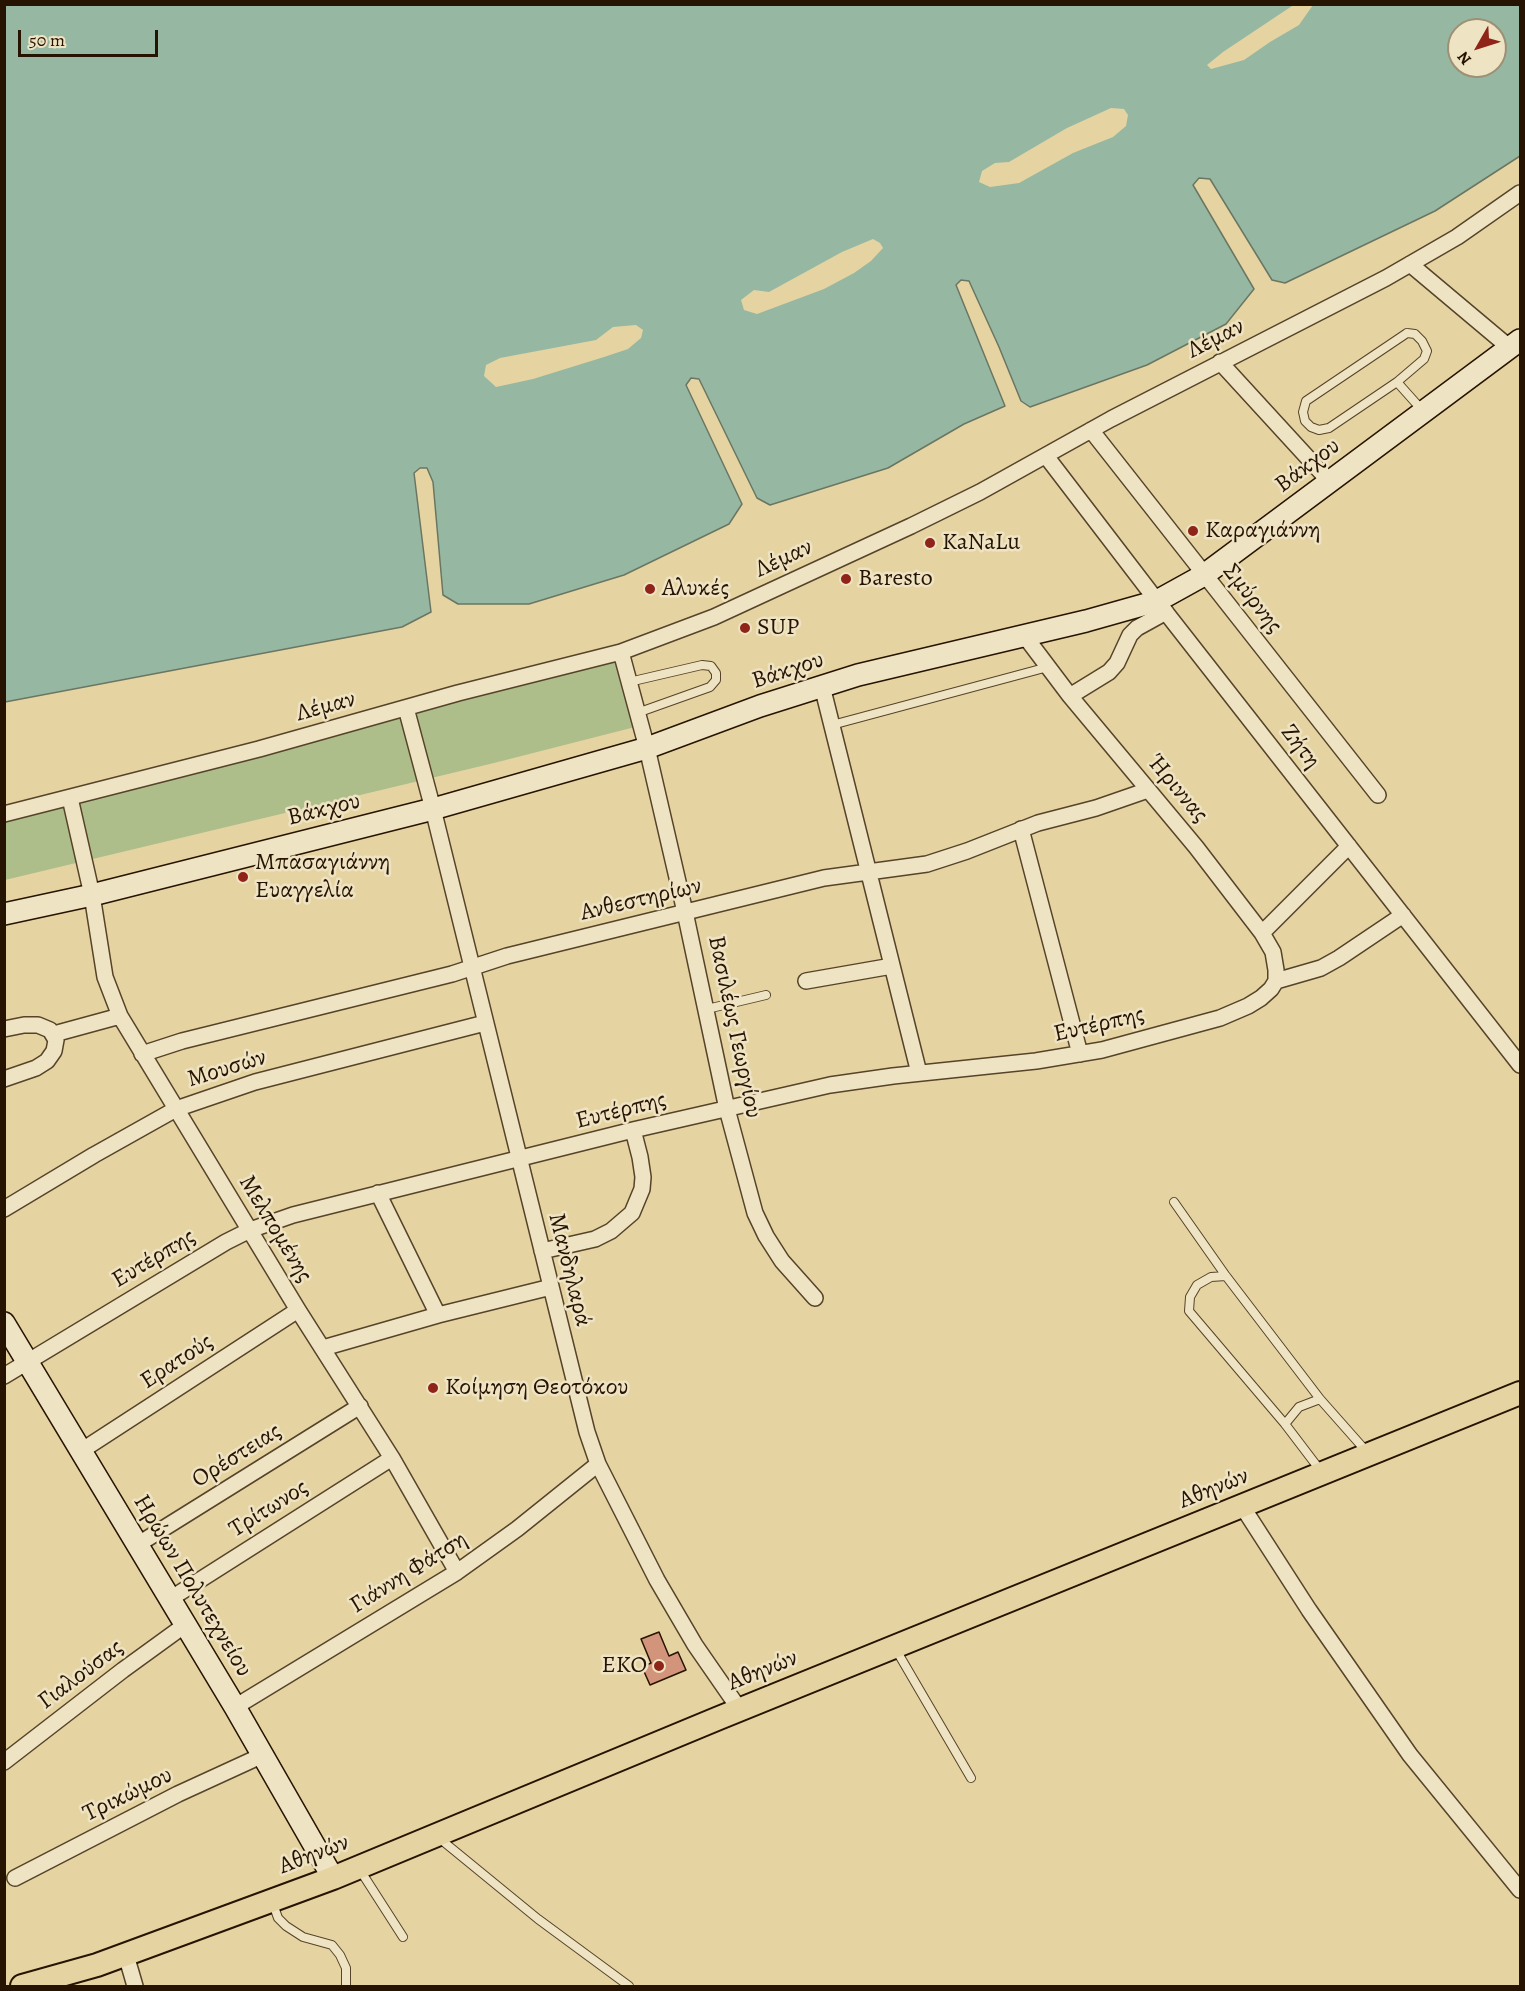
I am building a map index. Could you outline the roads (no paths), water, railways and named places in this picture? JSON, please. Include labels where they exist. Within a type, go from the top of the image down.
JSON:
[{"type":"main road","name":"Αθηνών","points":[[27,1986],[126,1954],[333,1878],[1521,1393]]},
{"type":"street","name":"Λέμαν","points":[[4,814],[621,652],[714,617],[980,492],[1091,430],[1410,264],[1457,237],[1521,193]]},
{"type":"street","points":[[1410,264],[1515,344]]},
{"type":"street","name":"Βάκχου","points":[[4,914],[92,895],[433,809],[647,748],[760,706],[858,675],[1122,612],[1161,606],[1515,344]]},
{"type":"street","points":[[1220,363],[1330,482]]},
{"type":"street","name":"Σμύρνης","points":[[1091,430],[1378,795]]},
{"type":"street","name":"Ζήτη","points":[[1046,456],[1520,1063]]},
{"type":"street","points":[[1070,696],[1109,672],[1117,663],[1130,635],[1161,606]]},
{"type":"street","name":"Ήριννας","points":[[1024,635],[1070,696],[1196,847],[1262,933],[1275,958],[1276,981]]},
{"type":"street","name":"Βασιλέως Γεωργίου","points":[[621,652],[647,748],[686,912],[727,1109],[759,1223],[782,1261],[815,1298]]},
{"type":"street","points":[[822,686],[919,1072]]},
{"type":"street","name":"Μανδηλαρά","points":[[406,708],[587,1432],[598,1464],[657,1580],[682,1623],[740,1710]]},
{"type":"street","name":"Ανθεστηρίων","points":[[142,1053],[182,1041],[408,986],[507,956],[824,878],[927,864],[1021,829],[1116,802],[1148,790]]},
{"type":"street","name":"Μελπομένης","points":[[70,798],[92,895],[105,977],[120,1016],[298,1310],[392,1458],[457,1572]]},
{"type":"street","points":[[1021,829],[1080,1054]]},
{"type":"street","points":[[1262,933],[1349,846]]},
{"type":"street","points":[[1276,981],[1321,968],[1403,915]]},
{"type":"street","points":[[806,981],[892,966]]},
{"type":"street","name":"Ευτέρπης","points":[[4,1376],[194,1260],[250,1230],[293,1215],[633,1130],[830,1085],[919,1072],[1011,1064],[1110,1048],[1220,1018],[1261,998],[1276,981]]},
{"type":"street","points":[[54,1034],[120,1016]]},
{"type":"street","name":"Μουσών","points":[[4,1209],[131,1133],[176,1109],[255,1082],[485,1023]]},
{"type":"street","points":[[4,1029],[34,1024],[54,1034],[56,1040],[54,1051],[47,1061],[36,1068],[4,1079]]},
{"type":"street","points":[[542,1251],[595,1239],[612,1232],[632,1213],[642,1189],[643,1177],[633,1130]]},
{"type":"street","points":[[378,1193],[438,1315]]},
{"type":"street","points":[[323,1348],[438,1315],[550,1287]]},
{"type":"street","name":"Ερατούς","points":[[81,1451],[298,1310]]},
{"type":"street","name":"Ηρώων Πολυτεχνείου","points":[[4,1323],[235,1707],[333,1878]]},
{"type":"street","name":"Ορέστειας","points":[[137,1545],[360,1406]]},
{"type":"street","name":"Τρίτωνος","points":[[170,1599],[392,1458]]},
{"type":"street","name":"Γιάννη Φάτση","points":[[235,1707],[457,1572],[517,1529],[598,1464]]},
{"type":"street","points":[[1242,1506],[1309,1610],[1410,1755],[1521,1890]]},
{"type":"street","name":"Γιαλούσας","points":[[4,1762],[185,1625]]},
{"type":"street","name":"Τρικώμου","points":[[15,1878],[178,1794],[263,1755]]},
{"type":"street","points":[[126,1954],[135,1986]]},
{"type":"lane","points":[[1407,333],[1414,334],[1422,341],[1426,351],[1424,359],[1397,382],[1329,428],[1319,430],[1311,427],[1305,421],[1303,412],[1306,401],[1407,333]]},
{"type":"lane","points":[[1397,382],[1424,411]]},
{"type":"lane","points":[[629,681],[702,665],[711,666],[716,673],[716,681],[710,687],[637,713]]},
{"type":"lane","points":[[832,725],[1048,667]]},
{"type":"lane","points":[[706,1010],[766,995]]},
{"type":"lane","points":[[1174,1202],[1226,1276],[1320,1399],[1369,1455]]},
{"type":"lane","points":[[1226,1276],[1211,1277],[1197,1285],[1190,1297],[1189,1311],[1285,1424],[1323,1473]]},
{"type":"lane","points":[[1285,1424],[1299,1407],[1320,1399]]},
{"type":"lane","points":[[895,1647],[971,1779]]},
{"type":"lane","points":[[436,1835],[538,1919],[629,1986]]},
{"type":"lane","points":[[358,1867],[403,1937]]},
{"type":"lane","points":[[271,1900],[278,1918],[286,1926],[303,1937],[332,1946],[340,1955],[346,1968],[346,1986]]},
{"type":"place","name":"Καραγιάννη","points":[[1193,531]]},
{"type":"place","name":"KaNaLu","points":[[930,543]]},
{"type":"place","name":"Baresto","points":[[846,579]]},
{"type":"place","name":"Αλυκές","points":[[650,589]]},
{"type":"place","name":"SUP","points":[[745,628]]},
{"type":"place","name":"Μπασαγιάννη Ευαγγελία","points":[[243,877]]},
{"type":"place","name":"Κοίμηση Θεοτόκου","points":[[433,1388]]},
{"type":"place","name":"EKO","points":[[659,1666]]}]
